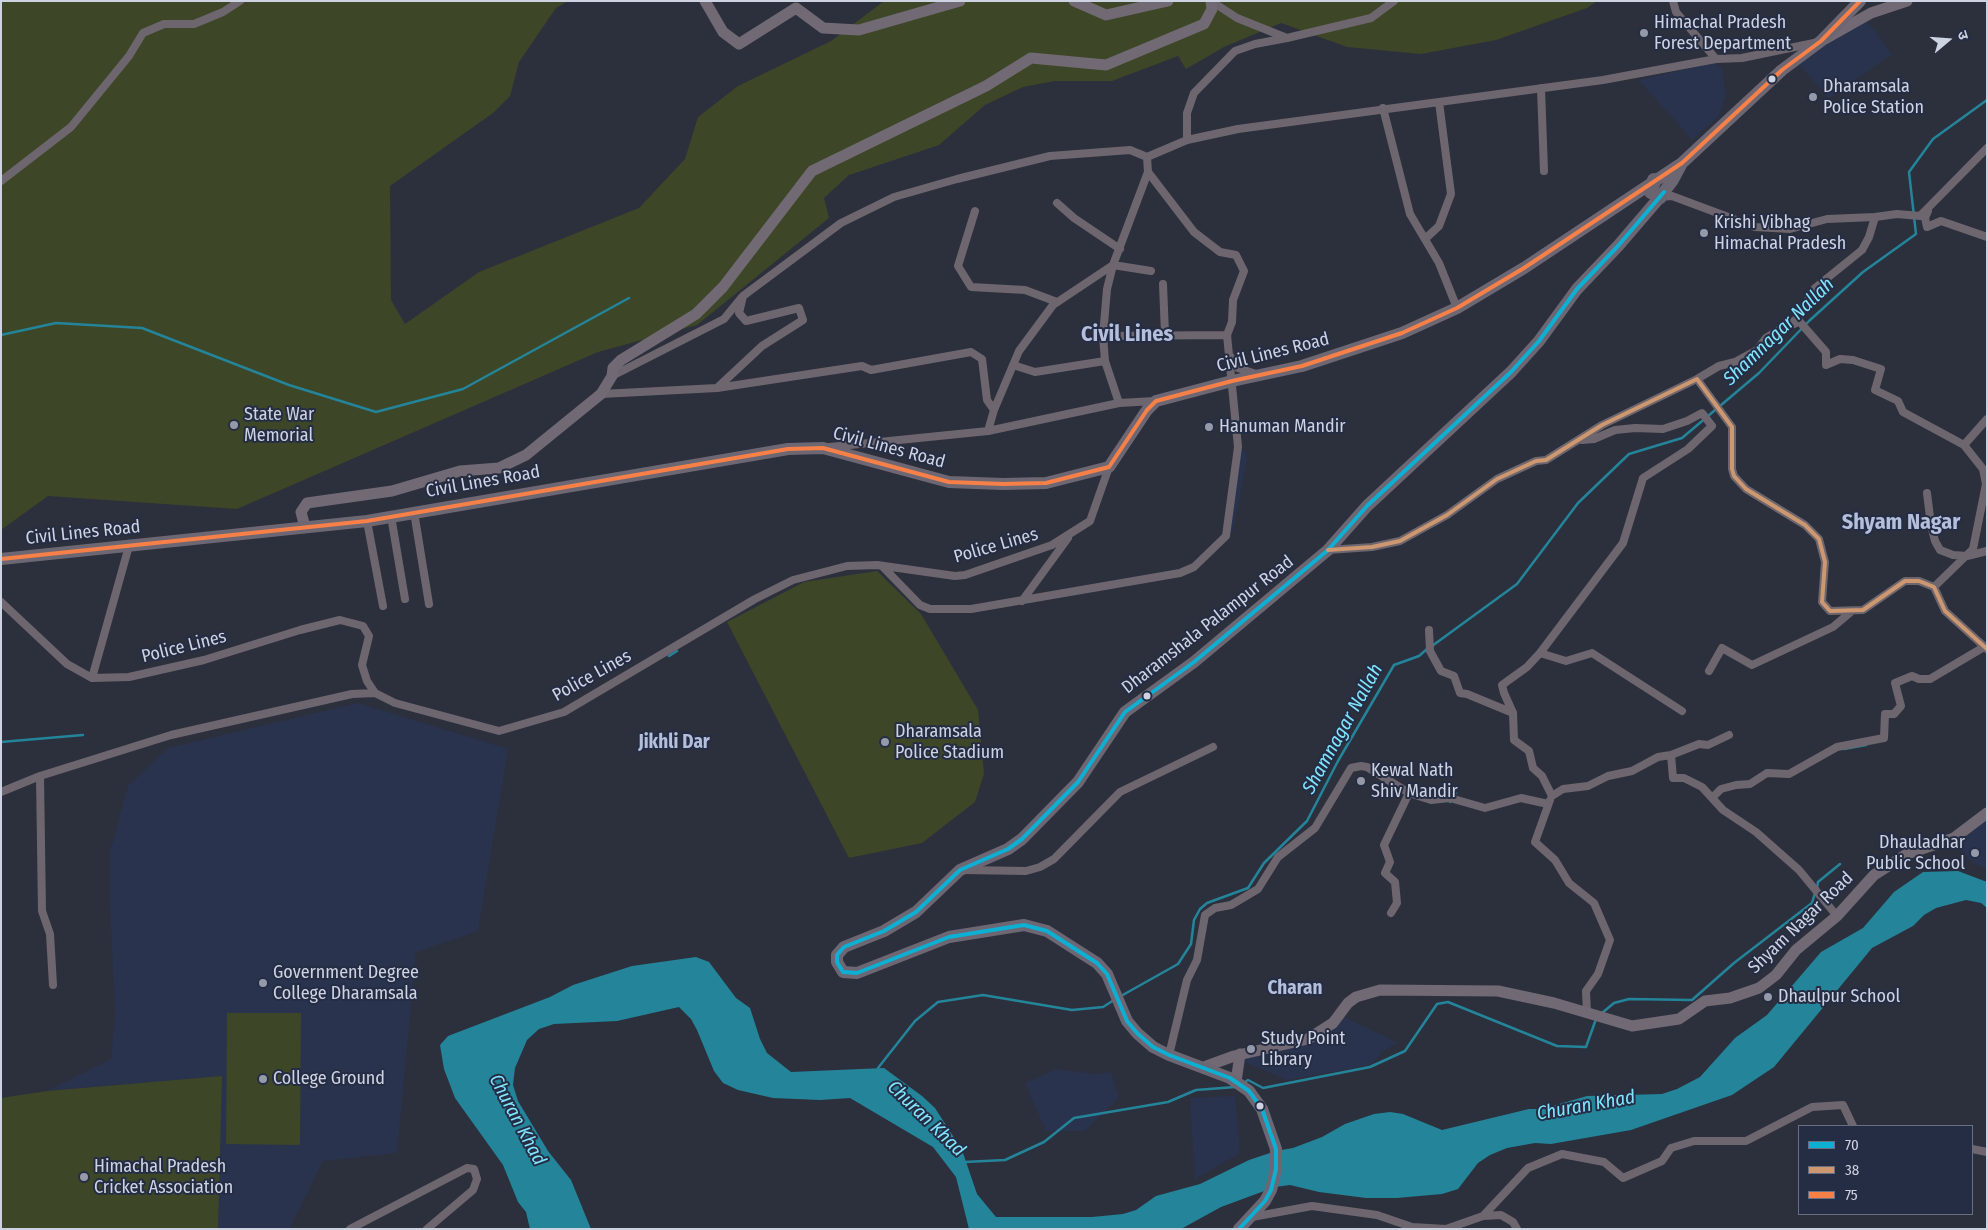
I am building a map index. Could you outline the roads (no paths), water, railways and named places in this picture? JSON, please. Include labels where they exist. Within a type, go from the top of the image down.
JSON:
[{"type":"highway","points":[[1654,180],[1652,192],[1660,197]]},
{"type":"main road","points":[[1682,163],[1782,70],[1821,41],[1859,2]]},
{"type":"main road","name":"Civil Lines Road","points":[[1156,401],[1232,381],[1302,366],[1402,333],[1457,308],[1524,268],[1682,163]]},
{"type":"main road","name":"Dharamshala Palampur Road","points":[[1240,1229],[1265,1201],[1271,1190],[1276,1169],[1272,1137],[1262,1109],[1249,1092],[1236,1082],[1204,1066],[1169,1055],[1154,1047],[1137,1033],[1127,1021],[1107,974],[1097,964],[1047,931],[1024,925],[949,937],[864,971],[847,974],[840,970],[837,958],[841,950],[884,931],[916,912],[960,870],[1008,850],[1022,839],[1078,782],[1125,712],[1194,662],[1328,550],[1367,506],[1511,372],[1539,341],[1576,289],[1618,246],[1660,197],[1673,180],[1682,163]]},
{"type":"main road","points":[[1109,467],[1147,410],[1156,401]]},
{"type":"main road","name":"Civil Lines Road","points":[[1,559],[367,521],[788,449],[823,448],[949,482],[1046,483],[1109,467]]},
{"type":"street","points":[[1,181],[71,128],[129,56],[143,33],[164,24],[194,24],[223,12],[240,1]]},
{"type":"street","points":[[705,1],[723,32],[739,44],[796,8],[823,28],[859,30],[960,1]]},
{"type":"street","points":[[1074,1],[1106,15],[1168,1]]},
{"type":"street","points":[[1211,1],[1237,18],[1287,38]]},
{"type":"street","points":[[305,527],[301,512],[307,503],[392,490],[460,471],[499,468],[526,455],[601,394],[612,376],[613,368],[621,360],[696,314],[723,287],[812,171],[986,86],[1032,58],[1106,65],[1204,24],[1212,9],[1211,1]]},
{"type":"street","points":[[1187,140],[1187,113],[1194,93],[1236,52],[1255,44],[1372,18],[1394,1]]},
{"type":"street","points":[[1673,1],[1676,12],[1716,59]]},
{"type":"street","points":[[612,376],[724,319],[743,296],[841,223],[894,197],[1050,156],[1130,150],[1146,157],[1187,140],[1238,129],[1383,108],[1603,80],[1716,59],[1742,58],[1821,41],[1871,13],[1907,1]]},
{"type":"street","points":[[1859,2],[1871,13]]},
{"type":"street","points":[[1541,88],[1544,171]]},
{"type":"street","points":[[1424,239],[1439,226],[1452,194],[1439,102]]},
{"type":"street","points":[[1383,108],[1410,214],[1438,263],[1457,308]]},
{"type":"street","points":[[1660,197],[1672,196],[1755,227],[1790,229],[1827,219],[1920,216],[1987,148]]},
{"type":"street","points":[[1120,403],[1105,361],[1103,336],[1107,289],[1113,265],[1148,172],[1146,157]]},
{"type":"street","points":[[882,566],[920,605],[930,608],[971,609],[1180,573],[1194,567],[1208,556],[1226,536],[1238,447],[1227,334],[1232,322],[1233,300],[1244,271],[1236,255],[1220,252],[1194,232],[1148,172]]},
{"type":"street","points":[[1057,203],[1074,218],[1120,249]]},
{"type":"street","points":[[1929,209],[1925,218],[1927,227],[1941,221],[1987,237]]},
{"type":"street","points":[[975,211],[958,266],[971,288],[1025,290],[1057,302]]},
{"type":"street","points":[[1328,550],[1372,547],[1400,541],[1447,515],[1497,479],[1536,461],[1546,460],[1602,425],[1697,379],[1719,366],[1735,362],[1757,350],[1766,338],[1796,319],[1815,288],[1862,250],[1870,237],[1875,217]]},
{"type":"street","points":[[988,432],[994,410],[1019,351],[1057,302],[1113,265],[1151,271]]},
{"type":"street","points":[[1163,284],[1165,334]]},
{"type":"street","points":[[717,388],[762,346],[804,320],[799,308],[746,321],[740,313],[743,296]]},
{"type":"street","points":[[1766,338],[1799,322],[1826,352],[1826,365],[1840,359],[1882,369],[1875,390],[1887,394],[1898,401],[1904,412],[1964,445],[1983,469],[1986,484],[1973,549],[1934,586]]},
{"type":"street","points":[[1103,336],[1227,334]]},
{"type":"street","points":[[601,394],[717,388],[862,366],[871,370],[971,352],[982,359],[987,400],[994,410]]},
{"type":"street","points":[[1229,354],[1238,368],[1261,375]]},
{"type":"street","points":[[1013,365],[1036,372],[1105,361]]},
{"type":"street","points":[[1697,379],[1732,427],[1732,469],[1734,476],[1746,489],[1805,524],[1819,539],[1825,562],[1822,602],[1830,611],[1852,612],[1870,607],[1905,581],[1918,581],[1934,586],[1945,611],[1986,648],[1930,679],[1919,679],[1912,676],[1895,683],[1901,706],[1894,714],[1885,714],[1884,738],[1837,747],[1789,774],[1767,773],[1750,784],[1721,789],[1712,798]]},
{"type":"street","points":[[823,448],[988,432],[1120,403],[1156,401]]},
{"type":"street","points":[[1552,796],[1542,776],[1533,768],[1529,751],[1514,740],[1513,713],[1502,685],[1527,667],[1540,653],[1623,543],[1643,478],[1688,449],[1712,426],[1702,413],[1687,421],[1664,429],[1635,428],[1615,430],[1594,439],[1580,440]]},
{"type":"street","points":[[1964,445],[1987,419]]},
{"type":"street","name":"Police Lines","points":[[1,602],[66,664],[92,678],[130,677],[204,660],[300,630],[340,620],[363,626],[369,636],[362,664],[368,681],[376,693],[395,703],[499,732],[564,712],[748,603],[793,580],[847,566],[882,566],[955,576],[965,575],[1052,545],[1090,521],[1109,467]]},
{"type":"street","points":[[1927,493],[1931,526],[1935,541],[1940,550],[1953,556],[1967,556],[1987,551]]},
{"type":"street","points":[[414,512],[429,604]]},
{"type":"street","points":[[391,516],[405,599]]},
{"type":"street","points":[[367,521],[383,606]]},
{"type":"street","points":[[1022,601],[1071,533]]},
{"type":"street","points":[[92,678],[128,546]]},
{"type":"street","points":[[1708,671],[1722,648],[1752,665],[1833,627],[1852,612]]},
{"type":"street","points":[[1430,630],[1430,651],[1441,671],[1454,676],[1460,693],[1467,694],[1513,713]]},
{"type":"street","points":[[1540,653],[1566,661],[1592,653],[1682,711]]},
{"type":"street","points":[[1,792],[40,776],[170,735],[352,694],[376,693]]},
{"type":"street","points":[[1587,1013],[1586,991],[1598,974],[1610,940],[1594,903],[1569,883],[1555,860],[1535,842],[1552,796],[1563,789],[1588,786],[1608,776],[1632,771],[1658,757],[1671,755],[1699,744],[1713,743],[1729,735]]},
{"type":"street","points":[[960,870],[1026,872],[1040,867],[1054,859],[1120,792],[1213,747]]},
{"type":"street","points":[[1671,755],[1673,778],[1692,781],[1702,786],[1723,810],[1756,832],[1799,870],[1837,916]]},
{"type":"street","points":[[1169,1055],[1187,980],[1197,960],[1205,916],[1215,908],[1232,905],[1258,889],[1278,857],[1315,828],[1351,768],[1367,767],[1409,794],[1431,800],[1456,799],[1485,808],[1521,798],[1548,804]]},
{"type":"street","points":[[40,776],[42,912],[50,934],[53,985]]},
{"type":"street","points":[[1391,913],[1397,904],[1395,882],[1386,873],[1390,862],[1384,845],[1409,794]]},
{"type":"street","name":"Shyam Nagar Road","points":[[1204,1066],[1240,1054],[1308,1039],[1333,1023],[1348,1003],[1356,997],[1380,990],[1498,991],[1554,1003],[1632,1026],[1684,1018],[1705,1001],[1730,998],[1760,988],[1776,975],[1796,950],[1837,916],[1874,875],[1906,854],[1954,838],[1987,813]]},
{"type":"street","points":[[1236,1082],[1240,1054]]},
{"type":"street","points":[[1483,1216],[1528,1168],[1562,1154],[1604,1162],[1623,1178],[1662,1161],[1671,1148],[1694,1141],[1746,1141],[1812,1107],[1843,1105],[1853,1125]]},
{"type":"street","points":[[1973,1149],[1987,1152]]},
{"type":"street","points":[[350,1229],[467,1168],[474,1169],[477,1179],[473,1190],[427,1229]]},
{"type":"street","points":[[1252,1217],[1312,1206],[1377,1215],[1412,1227],[1446,1229],[1483,1216],[1500,1215],[1513,1222],[1517,1229]]},
{"type":"water","name":"Churan Khad","points":[[1958,871],[1987,882],[1987,908],[1981,903],[1966,900],[1936,908],[1924,915],[1913,926],[1872,948],[1774,1067],[1732,1095],[1631,1130],[1551,1144],[1535,1143],[1507,1148],[1490,1155],[1478,1163],[1458,1189],[1442,1194],[1397,1198],[1366,1198],[1319,1192],[1290,1185],[1275,1187],[1221,1207],[1181,1229],[969,1229],[956,1177],[933,1147],[850,1098],[820,1100],[773,1098],[738,1090],[723,1083],[714,1071],[691,1019],[679,1007],[617,1021],[554,1024],[539,1029],[527,1040],[515,1068],[513,1085],[518,1101],[548,1151],[571,1180],[591,1229],[530,1229],[526,1212],[518,1202],[503,1165],[455,1098],[444,1069],[440,1045],[448,1036],[550,997],[573,985],[632,966],[696,957],[709,962],[736,998],[750,1008],[760,1039],[767,1053],[791,1072],[884,1068],[922,1096],[935,1108],[962,1150],[977,1194],[996,1217],[1092,1217],[1123,1214],[1136,1210],[1156,1196],[1200,1184],[1249,1160],[1276,1151],[1293,1148],[1322,1137],[1345,1124],[1374,1114],[1390,1112],[1403,1114],[1442,1130],[1529,1109],[1542,1109],[1587,1096],[1662,1094],[1677,1089],[1700,1077],[1735,1038],[1767,1015],[1821,952],[1863,928],[1894,892],[1923,872]]},
{"type":"waterway","name":"Shamnagar Nallah","points":[[1432,646],[1517,584],[1578,503],[1629,454],[1682,438],[1759,373],[1809,321],[1863,272],[1916,234],[1909,172],[1933,139],[1987,100]]},
{"type":"waterway","points":[[1,335],[56,323],[142,328],[289,385],[376,412],[463,389],[629,298]]},
{"type":"waterway","name":"Shamnagar Nallah","points":[[1121,996],[1178,964],[1191,944],[1194,920],[1200,909],[1207,903],[1248,888],[1264,863],[1307,821],[1338,761],[1394,665],[1419,656],[1427,649]]},
{"type":"waterway","points":[[669,656],[677,651]]},
{"type":"waterway","points":[[1,742],[83,735]]},
{"type":"waterway","points":[[1844,749],[1866,745]]},
{"type":"waterway","points":[[1450,802],[1456,793]]},
{"type":"waterway","points":[[1817,888],[1818,882],[1840,864]]},
{"type":"waterway","points":[[1602,1013],[1614,1003],[1629,999],[1692,1000],[1734,963],[1812,903],[1815,893]]},
{"type":"waterway","name":"Shamnagar Nallah","points":[[878,1068],[915,1021],[938,1002],[983,995],[1072,1010],[1103,1007],[1114,1000]]},
{"type":"waterway","points":[[1245,1082],[1248,1080],[1263,1088],[1370,1067],[1405,1051],[1437,1004],[1448,1002],[1557,1046],[1586,1047],[1596,1019]]},
{"type":"waterway","name":"Churan Khad","points":[[965,1162],[1005,1160],[1044,1142],[1074,1118],[1168,1102],[1196,1090],[1235,1087]]},
{"type":"place","name":"Himachal Pradesh Forest Department","points":[[1644,33]]},
{"type":"place","name":"Dharamsala Police Station","points":[[1813,97]]},
{"type":"place","name":"Krishi Vibhag Himachal Pradesh","points":[[1704,233]]},
{"type":"place","name":"State War Memorial","points":[[234,425]]},
{"type":"place","name":"Hanuman Mandir","points":[[1209,427]]},
{"type":"place","name":"Dharamsala Police Stadium","points":[[885,742]]},
{"type":"place","name":"Kewal Nath Shiv Mandir","points":[[1361,781]]},
{"type":"place","name":"Dhauladhar Public School","points":[[1975,853]]},
{"type":"place","name":"Government Degree College Dharamsala","points":[[263,983]]},
{"type":"place","name":"Dhaulpur School","points":[[1768,997]]},
{"type":"place","name":"Study Point Library","points":[[1251,1049]]},
{"type":"place","name":"College Ground","points":[[263,1079]]},
{"type":"place","name":"Himachal Pradesh Cricket Association","points":[[84,1177]]},
{"type":"district","name":"Civil Lines","points":[[1127,335]]},
{"type":"district","name":"Shyam Nagar","points":[[1901,523]]},
{"type":"district","name":"Jikhli Dar","points":[[674,743]]},
{"type":"district","name":"Charan","points":[[1295,989]]}]
